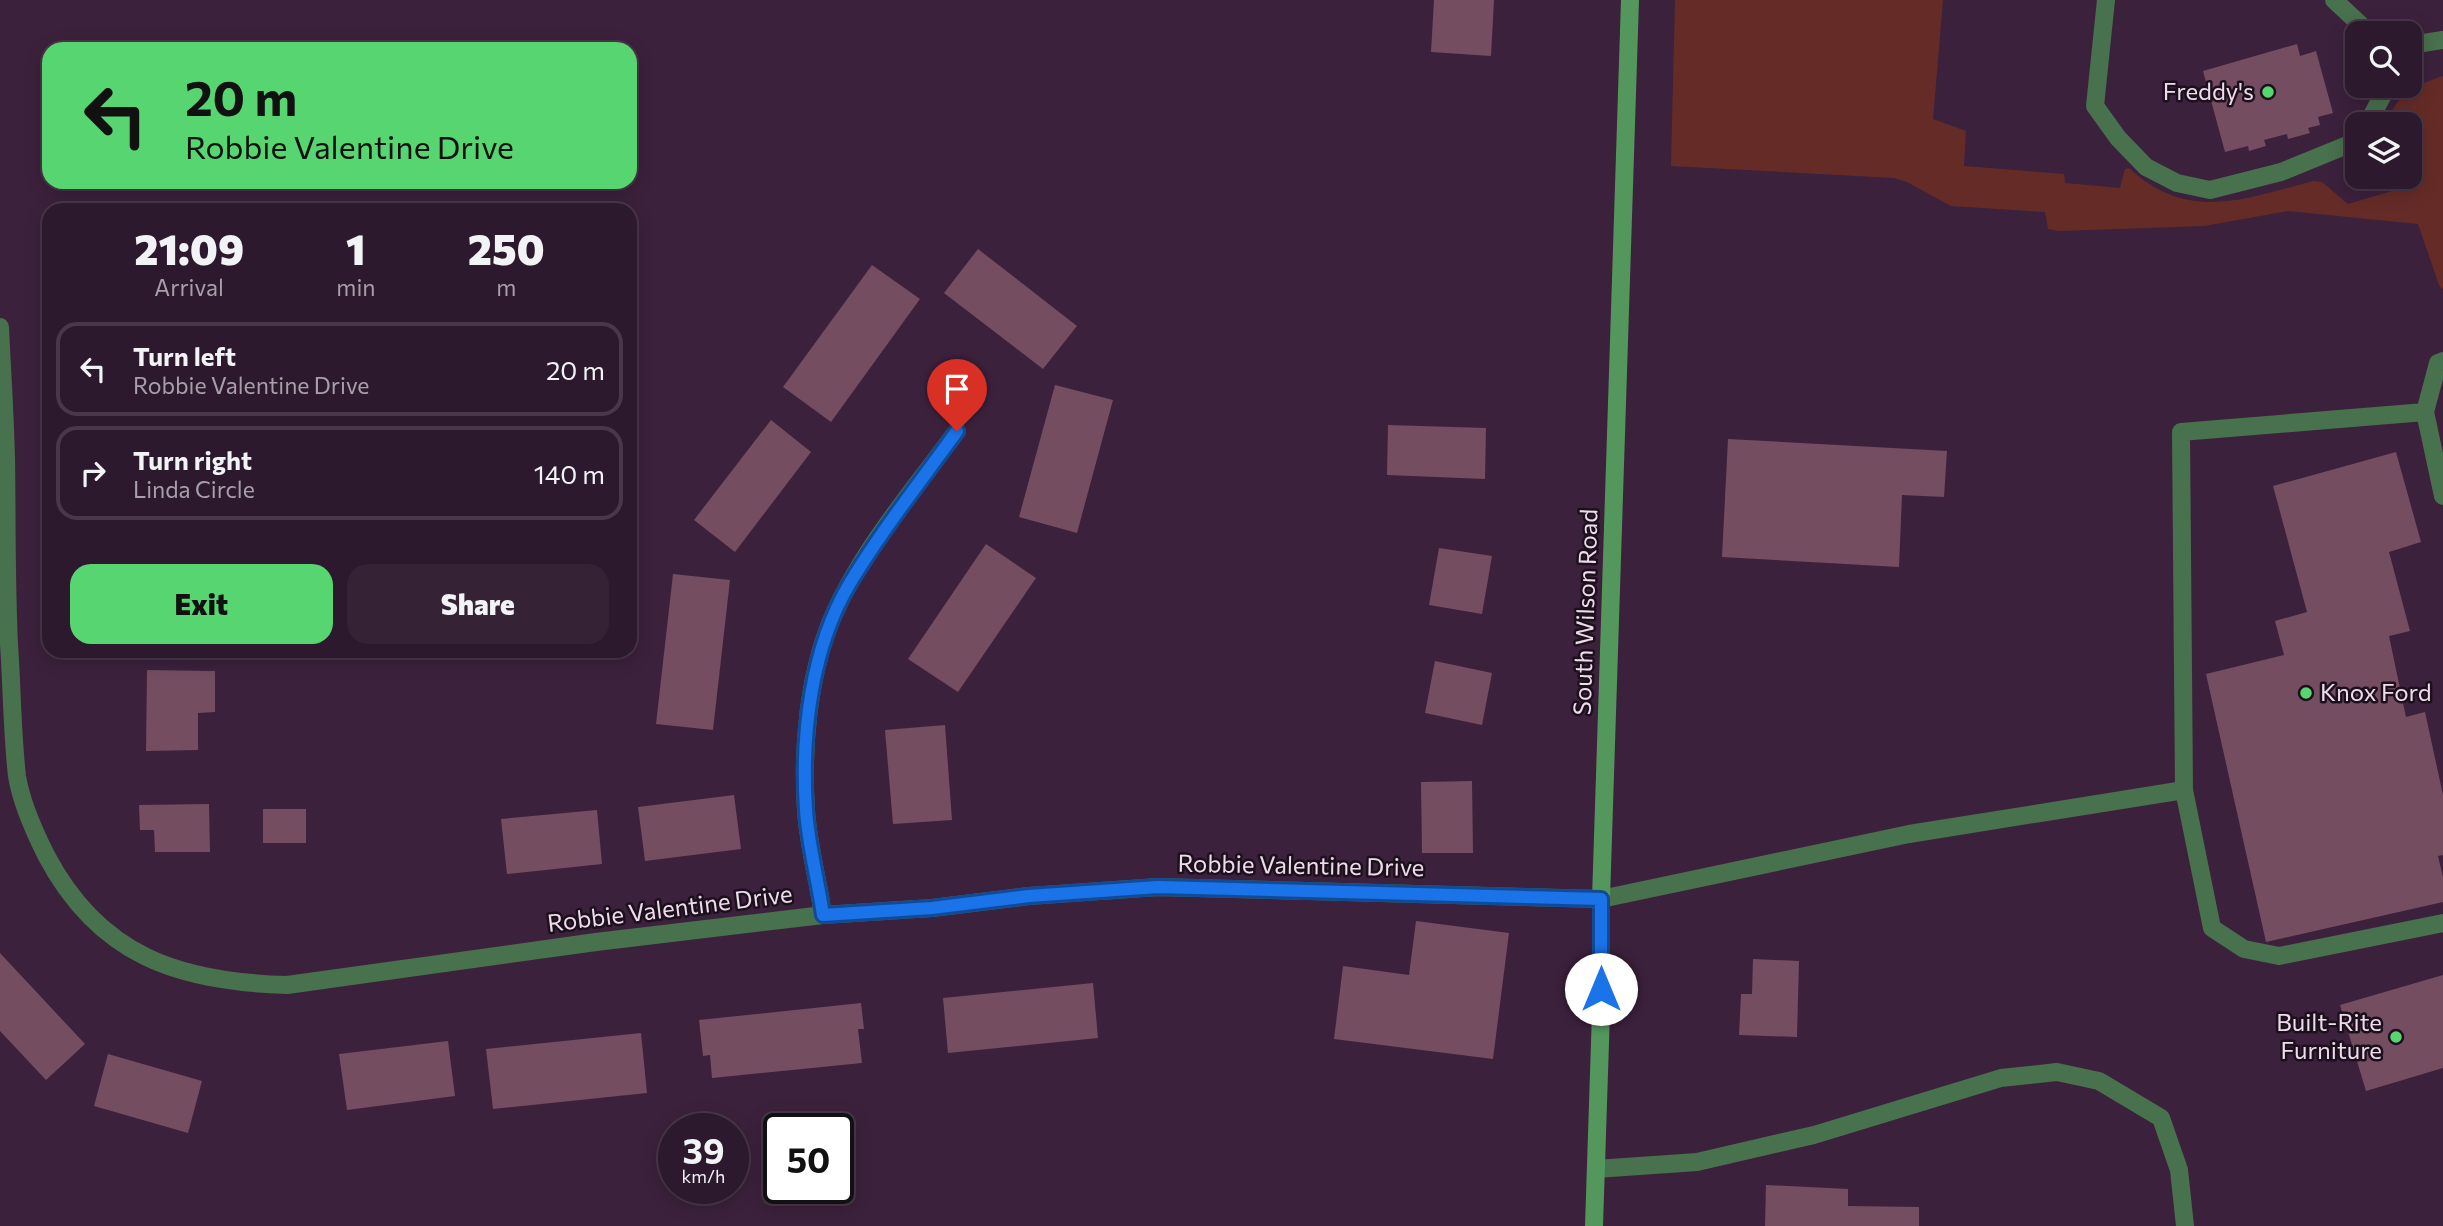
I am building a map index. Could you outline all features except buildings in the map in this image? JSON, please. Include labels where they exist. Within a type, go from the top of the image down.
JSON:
[{"type":"main road","name":"South Wilson Road","points":[[1594,1226],[1601,899],[1630,0]]},
{"type":"street","points":[[2106,0],[2095,106],[2118,138],[2146,167],[2177,183],[2210,190],[2281,172],[2345,146]]},
{"type":"street","points":[[2334,0],[2356,21]]},
{"type":"street","points":[[2422,43],[2443,40]]},
{"type":"street","name":"Robbie Valentine Drive","points":[[0,327],[6,457],[7,604],[18,777],[27,810],[40,843],[58,876],[81,907],[111,935],[148,959],[190,975],[238,983],[287,985],[596,942],[823,915],[932,908],[1029,896],[1158,887],[1601,899],[1909,834],[2184,790]]},
{"type":"street","points":[[2443,361],[2438,363],[2426,412],[2443,496]]},
{"type":"street","points":[[2426,412],[2181,432],[2184,790],[2211,928],[2244,949],[2279,956],[2443,923]]},
{"type":"street","points":[[823,915],[806,810],[807,741],[818,662],[831,622],[849,584],[957,431]]},
{"type":"street","points":[[1596,1169],[1697,1162],[1814,1135],[2001,1078],[2057,1072],[2099,1081],[2161,1118],[2179,1170],[2185,1226]]},
{"type":"shaded area","points":[[1675,0],[1943,0],[1933,119],[1966,131],[1964,166],[2064,174],[2065,183],[2120,188],[2125,169],[2129,168],[2151,185],[2173,196],[2195,201],[2240,199],[2313,181],[2322,182],[2348,204],[2399,189],[2422,189],[2422,112],[2391,112],[2401,98],[2422,98],[2422,85],[2443,76],[2443,289],[2439,285],[2418,224],[2288,211],[2204,226],[2059,231],[2048,229],[2045,212],[1951,206],[1907,182],[1894,178],[1671,166]]},
{"type":"place","name":"Freddy's","points":[[2268,92]]},
{"type":"place","name":"Knox Ford","points":[[2306,693]]},
{"type":"place","name":"Built-Rite Furniture","points":[[2396,1037]]},
{"type":"route","points":[[957,431],[849,584],[831,622],[818,662],[807,741],[806,810],[823,915],[932,908],[1029,896],[1158,887],[1384,891],[1601,899],[1601,989]]}]
